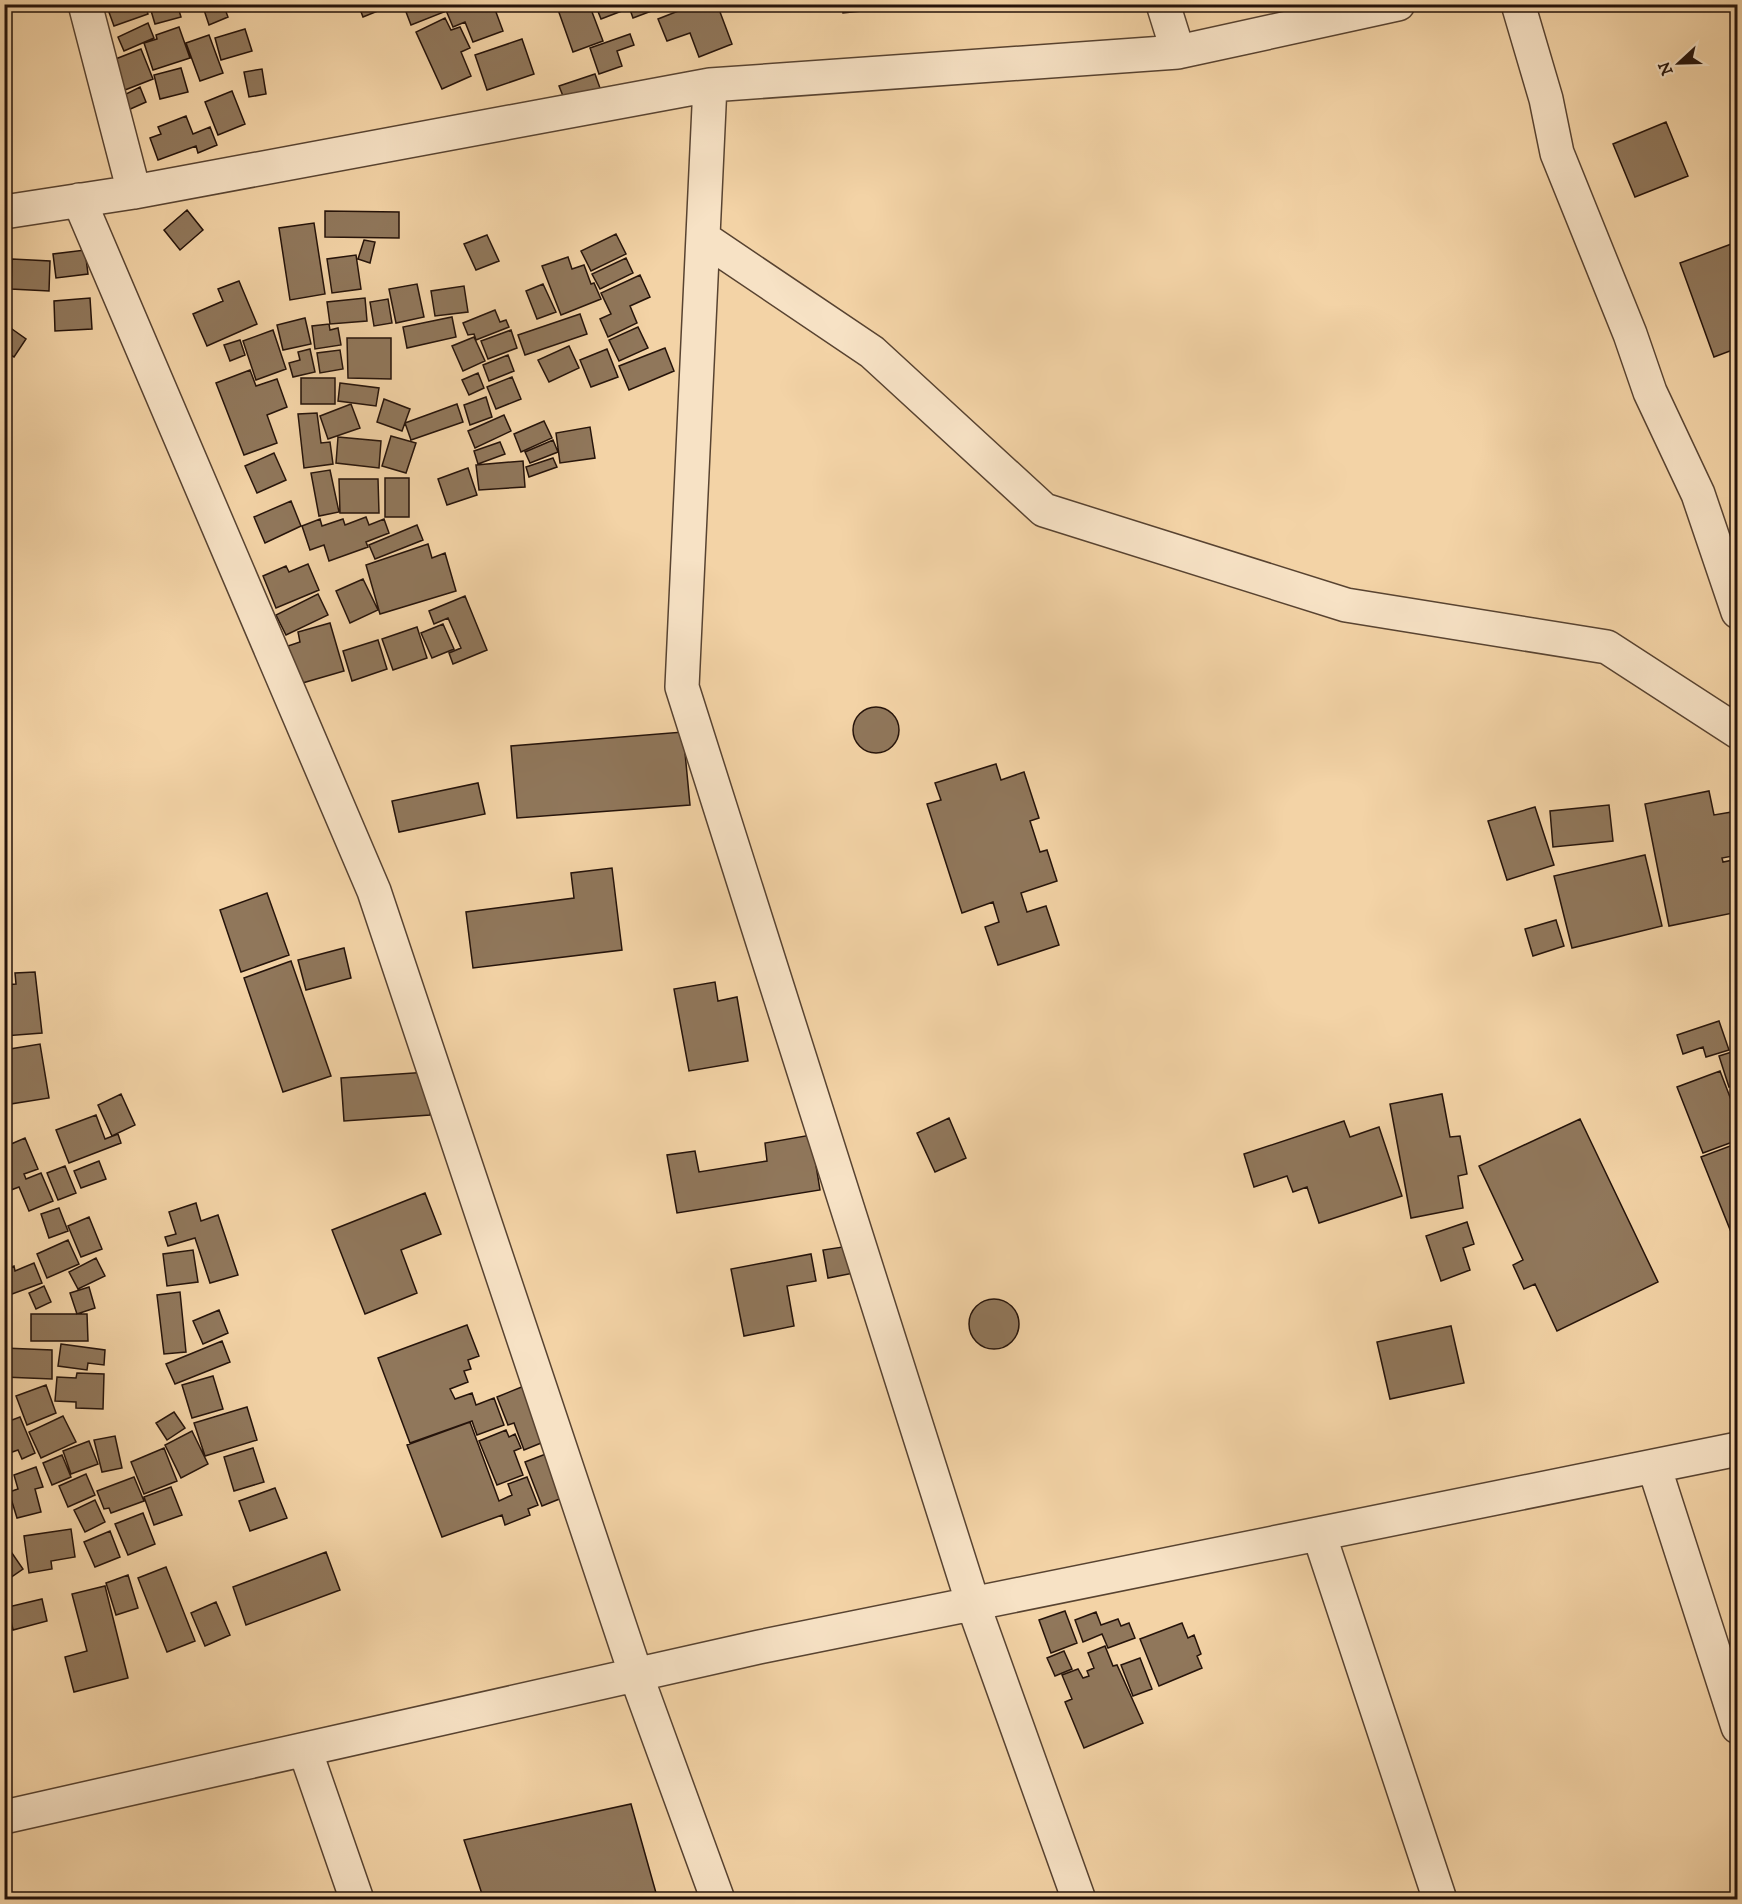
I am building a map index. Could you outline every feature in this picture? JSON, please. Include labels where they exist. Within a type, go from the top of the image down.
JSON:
[{"type":"street","points":[[85,4],[134,192]]},
{"type":"street","points":[[1163,4],[1178,52]]},
{"type":"street","points":[[4,212],[134,192],[710,86],[1178,52],[1398,4]]},
{"type":"street","points":[[1518,4],[1546,99],[1557,153],[1630,334],[1650,392],[1698,494],[1737,612]]},
{"type":"street","points":[[710,86],[682,687],[973,1604],[1079,1899]]},
{"type":"street","points":[[80,200],[374,891],[636,1675],[718,1899]]},
{"type":"street","points":[[703,238],[872,352],[1044,510],[1346,605],[1607,647],[1737,732]]},
{"type":"street","points":[[4,1817],[759,1647],[1737,1449]]},
{"type":"street","points":[[1654,1466],[1737,1727]]},
{"type":"street","points":[[1319,1534],[1440,1899]]},
{"type":"street","points":[[305,1750],[357,1899]]},
{"type":"building","points":[[106,4],[145,4],[148,14],[114,26]]},
{"type":"building","points":[[149,4],[177,4],[181,17],[155,24]]},
{"type":"building","points":[[210,4],[223,4],[228,17],[209,25],[203,7]]},
{"type":"building","points":[[358,4],[395,4],[363,17]]},
{"type":"building","points":[[403,4],[453,4],[442,9],[444,12],[411,25]]},
{"type":"building","points":[[455,4],[493,4],[503,31],[473,42],[465,22],[453,27],[445,8]]},
{"type":"building","points":[[556,4],[589,4],[603,41],[573,52]]},
{"type":"building","points":[[595,4],[625,4],[627,9],[601,19]]},
{"type":"building","points":[[628,4],[670,4],[633,18]]},
{"type":"building","points":[[700,4],[701,9],[717,4],[732,44],[699,57],[690,33],[667,41],[658,19]]},
{"type":"building","points":[[842,4],[860,4],[861,11],[843,13]]},
{"type":"building","points":[[445,18],[451,30],[460,27],[470,48],[461,52],[471,76],[442,89],[416,32]]},
{"type":"building","points":[[148,23],[154,38],[124,51],[118,37]]},
{"type":"building","points":[[179,27],[190,58],[153,70],[144,43],[157,39],[156,35]]},
{"type":"building","points":[[245,29],[252,51],[221,60],[215,38]]},
{"type":"building","points":[[630,34],[634,45],[617,51],[622,66],[599,74],[590,48]]},
{"type":"building","points":[[209,35],[223,73],[200,81],[186,43]]},
{"type":"building","points":[[522,39],[534,74],[487,90],[475,55]]},
{"type":"building","points":[[141,49],[153,79],[125,90],[113,60]]},
{"type":"building","points":[[181,68],[188,92],[160,99],[154,75]]},
{"type":"building","points":[[262,69],[266,94],[249,97],[244,72]]},
{"type":"building","points":[[595,74],[600,88],[565,101],[559,86]]},
{"type":"building","points":[[140,87],[146,102],[126,111],[120,97]]},
{"type":"building","points":[[232,91],[245,124],[218,135],[205,102]]},
{"type":"building","points":[[186,116],[193,134],[210,127],[217,145],[198,153],[196,146],[158,160],[150,138],[161,134],[158,127]]},
{"type":"building","points":[[1666,122],[1688,176],[1635,197],[1613,144]]},
{"type":"building","points":[[187,210],[203,230],[180,250],[164,230]]},
{"type":"building","points":[[325,211],[399,212],[399,238],[325,237]]},
{"type":"building","points":[[314,223],[325,294],[290,300],[279,228]]},
{"type":"building","points":[[616,234],[626,254],[591,271],[581,251]]},
{"type":"building","points":[[487,235],[499,261],[476,270],[464,244]]},
{"type":"building","points":[[364,240],[375,242],[370,263],[358,259]]},
{"type":"building","points":[[1734,243],[1738,253],[1738,348],[1714,357],[1680,263]]},
{"type":"building","points":[[85,250],[88,274],[56,278],[53,254]]},
{"type":"building","points":[[356,255],[361,289],[332,293],[327,259]]},
{"type":"building","points":[[568,257],[572,269],[584,265],[591,284],[594,283],[601,299],[561,315],[542,266]]},
{"type":"building","points":[[626,258],[633,273],[600,289],[592,274]]},
{"type":"building","points":[[12,259],[50,261],[49,291],[11,289]]},
{"type":"building","points":[[640,275],[650,297],[630,306],[637,323],[608,337],[600,319],[611,314],[601,293]]},
{"type":"building","points":[[239,281],[257,324],[207,346],[193,314],[223,301],[218,289]]},
{"type":"building","points":[[417,284],[424,317],[396,323],[389,289]]},
{"type":"building","points":[[543,284],[556,312],[537,319],[526,291]]},
{"type":"building","points":[[464,286],[468,312],[435,316],[431,291]]},
{"type":"building","points":[[90,298],[92,329],[55,331],[54,301]]},
{"type":"building","points":[[365,298],[367,321],[330,324],[327,302]]},
{"type":"building","points":[[388,299],[392,323],[374,326],[370,302]]},
{"type":"building","points":[[495,310],[500,322],[506,320],[509,327],[476,340],[474,334],[468,335],[463,323]]},
{"type":"building","points":[[580,314],[587,334],[525,355],[518,335]]},
{"type":"building","points":[[452,317],[456,337],[407,348],[403,327]]},
{"type":"building","points":[[305,318],[311,344],[283,350],[277,325]]},
{"type":"building","points":[[329,324],[330,330],[338,328],[341,345],[315,349],[312,326]]},
{"type":"building","points":[[638,327],[648,348],[619,361],[609,340]]},
{"type":"building","points":[[12,329],[26,339],[14,357],[4,351],[4,340]]},
{"type":"building","points":[[273,330],[286,369],[256,380],[243,341]]},
{"type":"building","points":[[511,330],[517,348],[488,359],[481,341]]},
{"type":"building","points":[[474,337],[485,361],[463,371],[452,346]]},
{"type":"building","points":[[347,338],[391,338],[391,379],[348,378]]},
{"type":"building","points":[[240,340],[245,355],[230,361],[224,345]]},
{"type":"building","points":[[569,346],[579,368],[549,382],[538,360]]},
{"type":"building","points":[[665,348],[674,371],[629,390],[619,366]]},
{"type":"building","points":[[310,349],[315,372],[293,377],[289,363],[300,360],[298,352]]},
{"type":"building","points":[[607,349],[618,377],[591,387],[580,360]]},
{"type":"building","points":[[340,350],[343,369],[320,373],[317,353]]},
{"type":"building","points":[[508,355],[514,371],[489,381],[483,365]]},
{"type":"building","points":[[250,370],[256,386],[277,379],[287,407],[267,415],[277,443],[244,455],[216,383]]},
{"type":"building","points":[[478,373],[484,388],[469,395],[462,380]]},
{"type":"building","points":[[512,377],[521,399],[496,409],[487,387]]},
{"type":"building","points":[[301,378],[335,378],[335,404],[301,404]]},
{"type":"building","points":[[340,383],[379,388],[376,406],[338,401]]},
{"type":"building","points":[[486,397],[492,417],[470,425],[464,405]]},
{"type":"building","points":[[384,399],[410,409],[402,431],[377,422]]},
{"type":"building","points":[[351,404],[360,428],[328,439],[320,416]]},
{"type":"building","points":[[457,404],[463,422],[411,440],[405,423]]},
{"type":"building","points":[[317,413],[321,443],[330,442],[333,464],[304,468],[298,414]]},
{"type":"building","points":[[504,415],[511,431],[475,448],[468,431]]},
{"type":"building","points":[[544,421],[552,438],[521,452],[514,434]]},
{"type":"building","points":[[590,427],[595,458],[560,463],[556,433]]},
{"type":"building","points":[[391,436],[416,443],[406,473],[382,466]]},
{"type":"building","points":[[338,437],[381,441],[379,468],[336,463]]},
{"type":"building","points":[[553,440],[558,452],[530,463],[525,452]]},
{"type":"building","points":[[500,442],[505,454],[478,464],[474,451]]},
{"type":"building","points":[[274,453],[286,480],[257,493],[245,466]]},
{"type":"building","points":[[553,458],[557,467],[529,477],[526,467]]},
{"type":"building","points":[[523,461],[525,487],[479,490],[476,465]]},
{"type":"building","points":[[468,468],[477,495],[447,505],[438,479]]},
{"type":"building","points":[[330,470],[339,512],[319,516],[311,473]]},
{"type":"building","points":[[385,478],[409,478],[409,517],[385,517]]},
{"type":"building","points":[[339,479],[378,479],[379,513],[340,513]]},
{"type":"building","points":[[291,501],[301,526],[265,543],[254,517]]},
{"type":"building","points":[[366,517],[369,525],[384,519],[389,533],[366,542],[368,547],[329,561],[324,545],[310,550],[302,526],[320,519],[322,526],[343,519],[345,525]]},
{"type":"building","points":[[417,525],[423,540],[375,559],[369,545]]},
{"type":"building","points":[[428,544],[432,558],[445,553],[456,591],[380,614],[366,565]]},
{"type":"building","points":[[308,564],[319,590],[276,608],[263,576],[286,566],[289,572]]},
{"type":"building","points":[[363,579],[378,610],[350,623],[336,591]]},
{"type":"building","points":[[318,594],[328,615],[286,635],[276,615]]},
{"type":"building","points":[[465,596],[487,650],[453,664],[449,653],[461,648],[448,618],[434,624],[429,611]]},
{"type":"building","points":[[330,623],[344,671],[299,684],[288,646],[300,642],[298,632]]},
{"type":"building","points":[[443,624],[454,649],[432,658],[421,633]]},
{"type":"building","points":[[417,627],[427,658],[393,670],[382,639]]},
{"type":"building","points":[[378,640],[387,669],[352,681],[343,651]]},
{"type":"building","points":[[876,707],[892,714],[899,730],[892,746],[876,753],[860,746],[853,730],[860,714]]},
{"type":"building","points":[[683,732],[690,805],[517,818],[511,746]]},
{"type":"building","points":[[996,764],[1001,780],[1024,772],[1039,818],[1030,821],[1040,852],[1047,850],[1057,881],[1021,893],[1027,912],[1046,906],[1059,945],[998,965],[985,927],[999,922],[993,902],[962,913],[927,804],[941,800],[935,783]]},
{"type":"building","points":[[478,783],[485,814],[399,832],[392,801]]},
{"type":"building","points":[[1709,791],[1714,815],[1738,811],[1738,855],[1722,858],[1723,862],[1738,859],[1738,912],[1669,926],[1645,804]]},
{"type":"building","points":[[1609,805],[1613,841],[1553,847],[1550,811]]},
{"type":"building","points":[[1535,807],[1554,865],[1507,880],[1488,821]]},
{"type":"building","points":[[1645,855],[1662,926],[1572,948],[1554,876]]},
{"type":"building","points":[[612,868],[622,950],[473,968],[466,912],[574,898],[571,873]]},
{"type":"building","points":[[267,893],[289,955],[241,972],[220,910]]},
{"type":"building","points":[[1556,920],[1564,946],[1533,956],[1525,929]]},
{"type":"building","points":[[344,948],[351,978],[306,990],[298,960]]},
{"type":"building","points":[[291,961],[331,1076],[283,1092],[244,978]]},
{"type":"building","points":[[35,972],[42,1033],[4,1036],[4,985],[16,984],[15,973]]},
{"type":"building","points":[[715,982],[718,1001],[737,997],[748,1061],[689,1071],[674,989]]},
{"type":"building","points":[[1719,1021],[1729,1050],[1706,1057],[1703,1047],[1683,1054],[1677,1035]]},
{"type":"building","points":[[40,1044],[49,1098],[4,1105],[4,1050]]},
{"type":"building","points":[[1738,1050],[1738,1084],[1729,1087],[1719,1056]]},
{"type":"building","points":[[1720,1071],[1738,1118],[1738,1140],[1703,1153],[1677,1087]]},
{"type":"building","points":[[428,1072],[430,1115],[344,1121],[341,1078]]},
{"type":"building","points":[[121,1094],[135,1125],[112,1136],[98,1105]]},
{"type":"building","points":[[1442,1094],[1450,1137],[1460,1136],[1467,1174],[1458,1176],[1463,1208],[1411,1218],[1390,1104]]},
{"type":"building","points":[[96,1115],[105,1139],[118,1134],[121,1143],[69,1163],[56,1130]]},
{"type":"building","points":[[949,1118],[966,1158],[935,1172],[917,1133]]},
{"type":"building","points":[[1580,1119],[1658,1282],[1557,1331],[1535,1284],[1524,1289],[1513,1265],[1523,1260],[1479,1166]]},
{"type":"building","points":[[1344,1121],[1350,1137],[1379,1127],[1402,1196],[1319,1223],[1307,1187],[1293,1192],[1287,1176],[1254,1187],[1244,1154]]},
{"type":"building","points":[[811,1135],[820,1190],[677,1213],[667,1155],[695,1151],[699,1172],[767,1161],[765,1143]]},
{"type":"building","points":[[25,1138],[38,1169],[24,1174],[26,1179],[41,1173],[53,1201],[29,1211],[19,1187],[11,1190],[4,1175],[4,1147]]},
{"type":"building","points":[[1738,1143],[1738,1241],[1735,1242],[1701,1157]]},
{"type":"building","points":[[99,1161],[106,1179],[81,1188],[74,1171]]},
{"type":"building","points":[[65,1166],[76,1193],[58,1200],[47,1173]]},
{"type":"building","points":[[425,1193],[441,1234],[401,1250],[417,1293],[365,1314],[332,1230]]},
{"type":"building","points":[[196,1203],[201,1221],[218,1215],[238,1275],[210,1283],[195,1238],[168,1246],[165,1237],[176,1234],[169,1212]]},
{"type":"building","points":[[59,1208],[68,1231],[49,1238],[41,1214]]},
{"type":"building","points":[[89,1217],[102,1249],[81,1257],[68,1226]]},
{"type":"building","points":[[1467,1222],[1474,1244],[1463,1248],[1470,1270],[1441,1281],[1426,1236]]},
{"type":"building","points":[[68,1240],[79,1264],[47,1278],[37,1254]]},
{"type":"building","points":[[849,1246],[854,1273],[828,1278],[823,1250]]},
{"type":"building","points":[[193,1250],[198,1282],[167,1286],[163,1254]]},
{"type":"building","points":[[811,1254],[816,1281],[787,1286],[794,1326],[744,1336],[731,1269]]},
{"type":"building","points":[[96,1258],[105,1276],[78,1289],[69,1272]]},
{"type":"building","points":[[34,1263],[42,1283],[4,1297],[4,1270],[14,1266],[15,1271]]},
{"type":"building","points":[[44,1286],[51,1302],[36,1309],[29,1293]]},
{"type":"building","points":[[89,1287],[95,1308],[77,1314],[70,1293]]},
{"type":"building","points":[[180,1292],[186,1352],[164,1354],[157,1295]]},
{"type":"building","points":[[989,1299],[999,1299],[1012,1306],[1019,1319],[1019,1329],[1012,1342],[999,1349],[989,1349],[980,1345],[973,1338],[969,1329],[969,1319],[973,1310],[980,1303]]},
{"type":"building","points":[[219,1310],[228,1333],[203,1344],[193,1321]]},
{"type":"building","points":[[31,1314],[87,1314],[88,1341],[31,1341]]},
{"type":"building","points":[[467,1325],[479,1356],[468,1360],[471,1369],[464,1371],[468,1382],[450,1389],[455,1399],[472,1393],[476,1405],[494,1398],[504,1425],[477,1435],[472,1421],[410,1443],[378,1358]]},
{"type":"building","points":[[1451,1326],[1464,1383],[1390,1399],[1377,1342]]},
{"type":"building","points":[[222,1341],[230,1362],[175,1384],[166,1364]]},
{"type":"building","points":[[61,1344],[105,1350],[104,1365],[88,1363],[87,1370],[58,1366]]},
{"type":"building","points":[[4,1348],[52,1350],[52,1379],[4,1377]]},
{"type":"building","points":[[77,1373],[104,1374],[103,1409],[76,1408],[76,1402],[55,1401],[57,1377],[76,1378]]},
{"type":"building","points":[[213,1376],[223,1409],[192,1418],[182,1385]]},
{"type":"building","points":[[529,1384],[551,1439],[524,1450],[514,1423],[508,1425],[497,1397]]},
{"type":"building","points":[[46,1385],[56,1413],[27,1425],[16,1396]]},
{"type":"building","points":[[247,1407],[257,1440],[205,1456],[194,1423]]},
{"type":"building","points":[[174,1412],[185,1428],[167,1440],[156,1423]]},
{"type":"building","points":[[63,1416],[76,1442],[41,1458],[29,1432]]},
{"type":"building","points":[[20,1417],[35,1453],[22,1459],[18,1450],[4,1455],[4,1423]]},
{"type":"building","points":[[470,1422],[499,1501],[512,1495],[508,1484],[527,1477],[538,1505],[528,1509],[530,1515],[505,1525],[502,1515],[442,1537],[407,1445]]},
{"type":"building","points":[[506,1430],[509,1437],[515,1434],[521,1448],[514,1451],[523,1475],[497,1485],[479,1441]]},
{"type":"building","points":[[192,1431],[208,1464],[181,1478],[165,1445]]},
{"type":"building","points":[[115,1436],[122,1468],[102,1472],[94,1440]]},
{"type":"building","points":[[89,1441],[98,1464],[71,1474],[63,1451]]},
{"type":"building","points":[[164,1448],[177,1481],[144,1494],[131,1462]]},
{"type":"building","points":[[253,1448],[264,1482],[234,1491],[224,1457]]},
{"type":"building","points":[[551,1452],[567,1496],[542,1506],[525,1462]]},
{"type":"building","points":[[62,1455],[71,1477],[52,1485],[43,1463]]},
{"type":"building","points":[[36,1467],[43,1487],[35,1489],[41,1512],[17,1518],[9,1492],[18,1489],[14,1475]]},
{"type":"building","points":[[86,1474],[95,1495],[68,1507],[59,1486]]},
{"type":"building","points":[[134,1477],[144,1501],[111,1513],[109,1508],[104,1509],[97,1491]]},
{"type":"building","points":[[171,1487],[182,1515],[154,1525],[144,1497]]},
{"type":"building","points":[[275,1488],[287,1518],[250,1531],[239,1501]]},
{"type":"building","points":[[95,1500],[105,1522],[85,1532],[74,1510]]},
{"type":"building","points":[[143,1513],[155,1544],[128,1555],[115,1524]]},
{"type":"building","points":[[71,1529],[75,1557],[51,1561],[52,1569],[29,1573],[24,1536]]},
{"type":"building","points":[[110,1531],[120,1557],[95,1567],[84,1542]]},
{"type":"building","points":[[4,1544],[23,1569],[4,1582]]},
{"type":"building","points":[[326,1552],[340,1590],[246,1625],[233,1587]]},
{"type":"building","points":[[166,1567],[195,1641],[167,1652],[138,1578]]},
{"type":"building","points":[[128,1575],[138,1608],[116,1615],[106,1583]]},
{"type":"building","points":[[105,1586],[128,1678],[74,1692],[65,1657],[87,1651],[72,1594]]},
{"type":"building","points":[[42,1599],[47,1621],[13,1630],[8,1607]]},
{"type":"building","points":[[216,1602],[230,1635],[205,1646],[191,1613]]},
{"type":"building","points":[[1065,1611],[1077,1643],[1051,1653],[1039,1620]]},
{"type":"building","points":[[1096,1612],[1101,1625],[1118,1619],[1121,1626],[1129,1623],[1135,1638],[1108,1648],[1102,1634],[1083,1642],[1075,1620]]},
{"type":"building","points":[[1182,1623],[1188,1638],[1194,1635],[1201,1654],[1197,1656],[1202,1668],[1159,1686],[1140,1639]]},
{"type":"building","points":[[1105,1646],[1113,1666],[1117,1665],[1143,1723],[1084,1748],[1065,1702],[1072,1699],[1062,1675],[1078,1669],[1083,1678],[1089,1676],[1087,1671],[1094,1668],[1088,1653]]},
{"type":"building","points":[[1064,1651],[1072,1669],[1055,1676],[1047,1658]]},
{"type":"building","points":[[1140,1658],[1152,1689],[1133,1696],[1121,1665]]},
{"type":"building","points":[[631,1804],[658,1900],[484,1900],[464,1840]]}]
